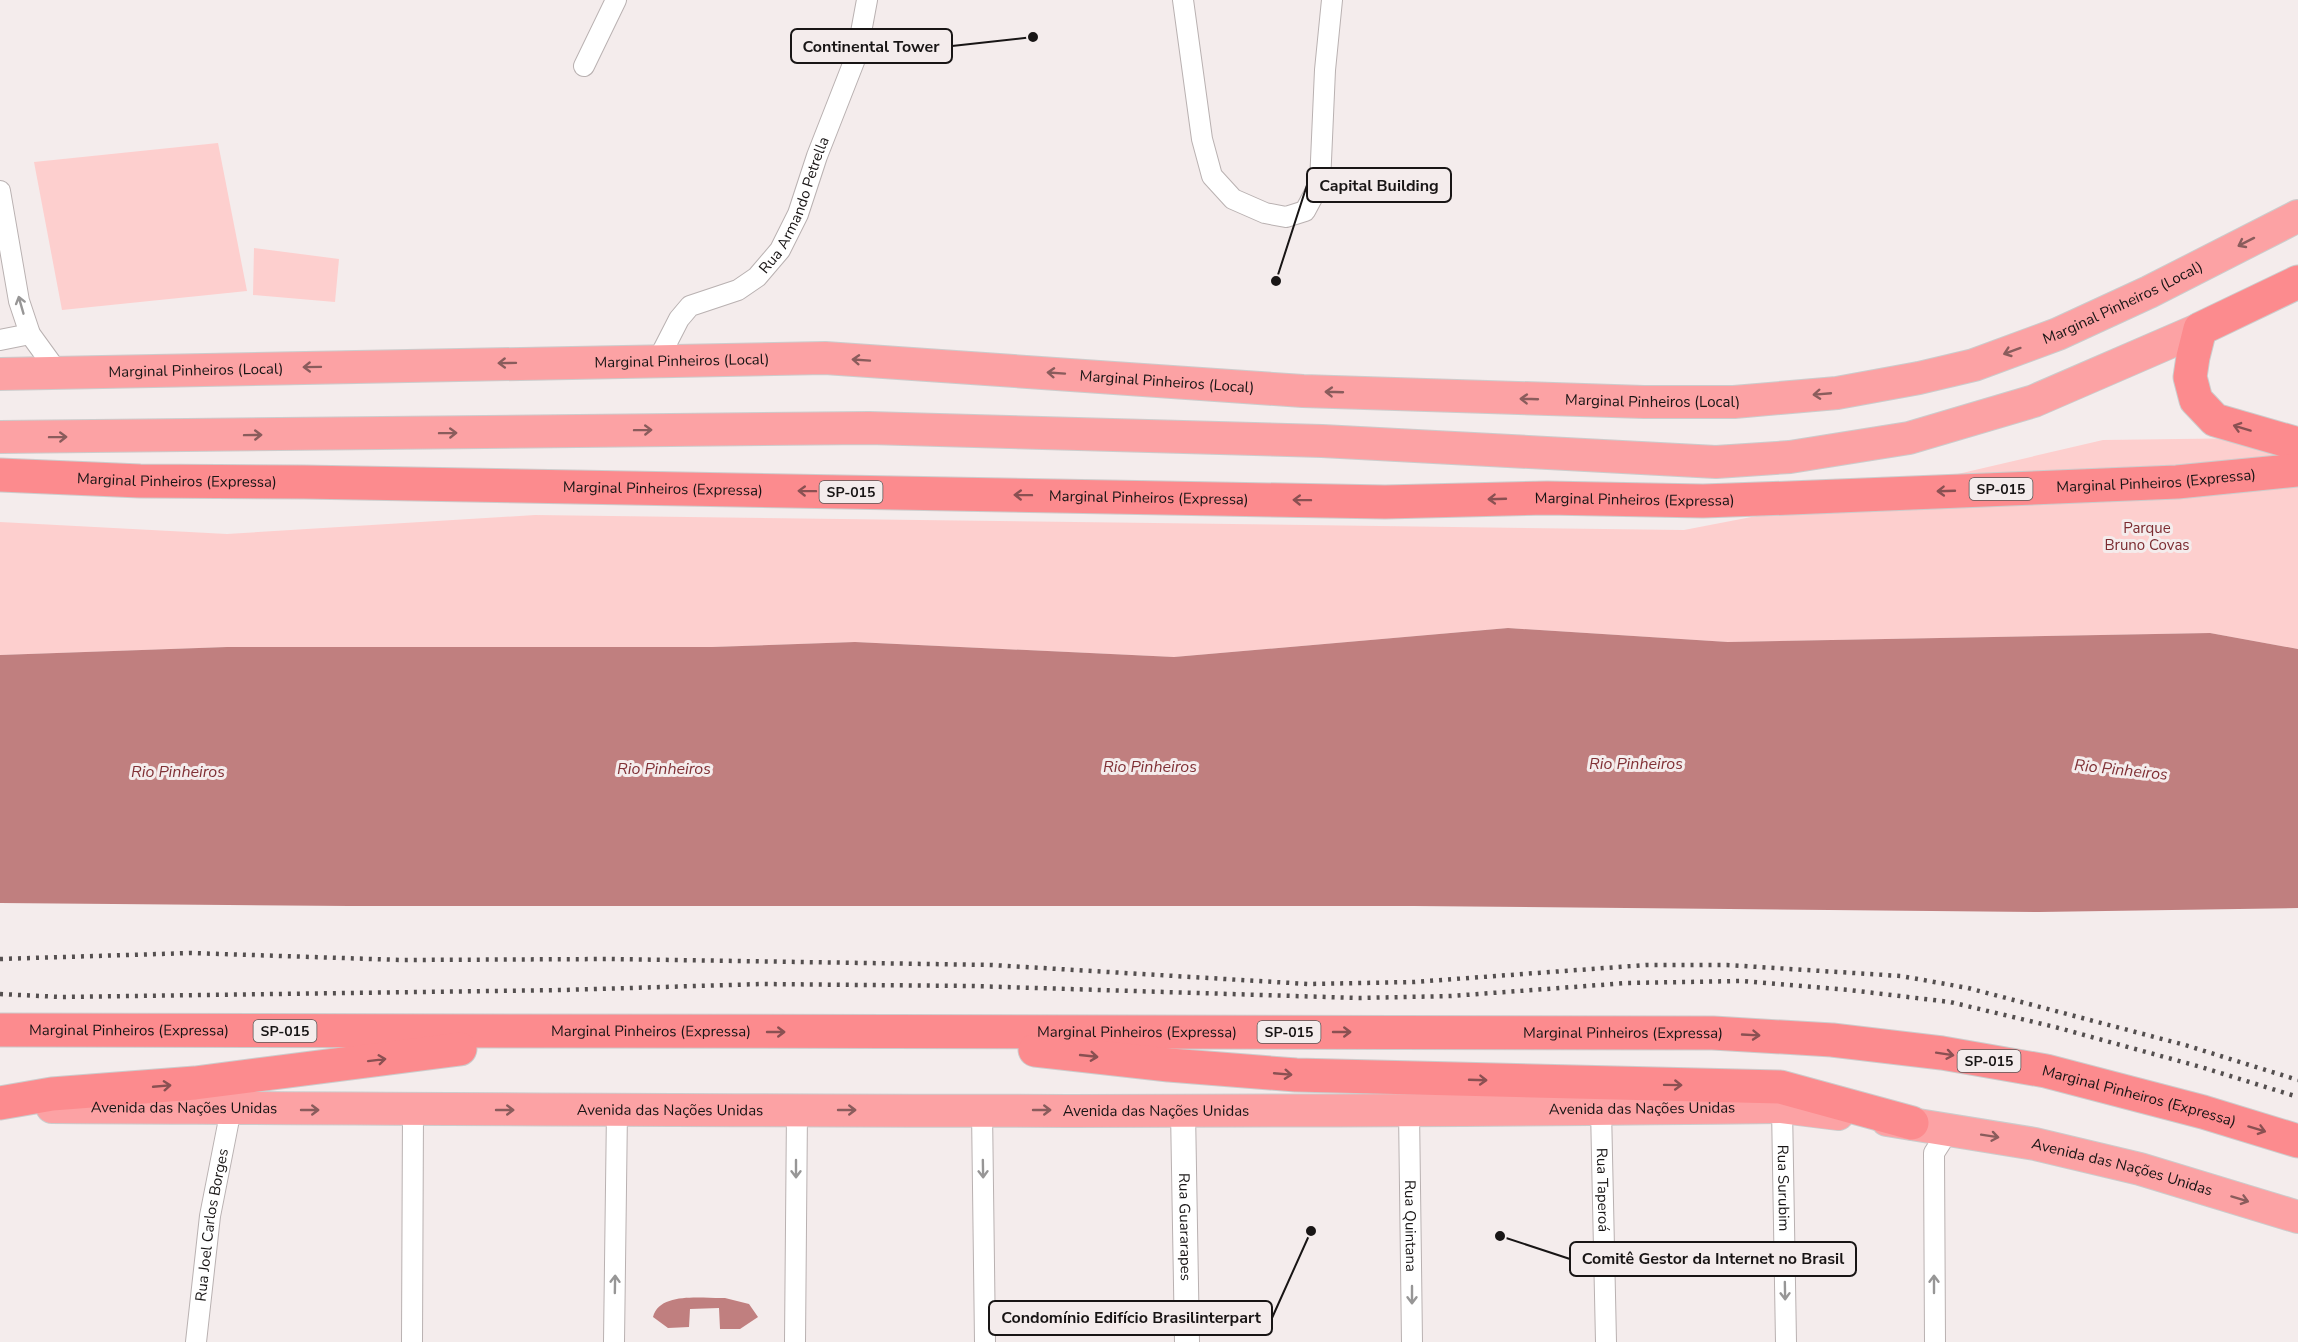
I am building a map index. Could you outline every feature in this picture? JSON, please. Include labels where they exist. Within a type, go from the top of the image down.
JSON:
[{"type":"highway","name":"Marginal Pinheiros (Local)","points":[[0,374],[825,358],[1303,391],[1632,402],[1734,402],[1825,394],[1919,378],[1974,365],[2058,334],[2149,292],[2298,216]]},
{"type":"highway","points":[[0,437],[869,428],[1322,441],[1716,462],[1790,457],[1909,438],[2034,401],[2200,329],[2298,282]]},
{"type":"highway","points":[[2200,329],[2190,377],[2196,400],[2216,420],[2298,444]]},
{"type":"highway","name":"Marginal Pinheiros (Expressa)","points":[[0,475],[140,481],[1385,502],[1547,498],[1703,501],[1790,498],[2177,482],[2298,470]]},
{"type":"highway","name":"Marginal Pinheiros (Expressa)","points":[[0,1030],[1713,1033],[1832,1040],[1942,1053],[2046,1071],[2203,1112],[2298,1141]]},
{"type":"highway","points":[[0,1105],[52,1094],[195,1083],[437,1052],[570,1032]]},
{"type":"highway","points":[[906,1032],[1050,1052],[1169,1065],[1296,1075],[1780,1087],[1912,1123]]},
{"type":"highway","name":"Avenida das Nações Unidas","points":[[0,1105],[413,1110],[1183,1111],[1782,1107],[1912,1123],[2035,1144],[2140,1169],[2298,1218]]},
{"type":"street","points":[[584,66],[616,0]]},
{"type":"street","name":"Rua Armando Petrella","points":[[658,360],[678,319],[690,306],[738,290],[757,277],[780,250],[798,214],[857,54],[867,0]]},
{"type":"street","points":[[1183,0],[1202,139],[1212,176],[1233,199],[1265,213],[1286,217],[1305,211],[1320,183],[1324,70],[1332,0]]},
{"type":"street","points":[[0,191],[19,301],[30,334],[59,374]]},
{"type":"street","points":[[0,340],[30,334]]},
{"type":"street","name":"Rua Surubim","points":[[1782,1107],[1786,1342]]},
{"type":"street","name":"Rua Joel Carlos Borges","points":[[196,1342],[210,1216],[231,1109]]},
{"type":"street","name":"Rua Taperoá","points":[[1601,1109],[1606,1342]]},
{"type":"street","points":[[412,1342],[413,1110]]},
{"type":"street","points":[[614,1342],[617,1110]]},
{"type":"street","points":[[795,1342],[797,1110]]},
{"type":"street","points":[[982,1110],[985,1342]]},
{"type":"street","name":"Rua Quintana","points":[[1409,1110],[1412,1342]]},
{"type":"street","name":"Rua Guararapes","points":[[1183,1111],[1187,1342]]},
{"type":"street","points":[[1935,1342],[1934,1153],[1942,1139],[1957,1131]]},
{"type":"green space","points":[[218,143],[247,291],[62,310],[34,162]]},
{"type":"green space","points":[[254,248],[339,259],[335,302],[253,295]]},
{"type":"green space","name":"Parque Bruno Covas","points":[[2298,427],[2298,649],[2210,633],[1728,642],[1508,628],[1174,657],[855,642],[712,647],[227,647],[0,655],[0,522],[227,534],[535,515],[1684,530],[1872,494],[2103,440],[2255,438]]},
{"type":"water","name":"Rio Pinheiros","points":[[1508,628],[1728,642],[2210,633],[2298,649],[2298,908],[2039,912],[1414,906],[349,906],[0,903],[0,655],[227,647],[712,647],[855,642],[1174,657]]},
{"type":"water","points":[[725,1298],[749,1304],[758,1317],[740,1329],[720,1329],[719,1308],[690,1309],[689,1327],[668,1328],[653,1317],[664,1303],[673,1300]]},
{"type":"railway","points":[[0,959],[191,953],[402,960],[611,959],[992,965],[1308,984],[1414,982],[1646,965],[1727,965],[1901,976],[1968,988],[2185,1045],[2298,1080]]},
{"type":"railway","points":[[0,994],[61,997],[563,990],[762,984],[972,986],[1359,998],[1451,996],[1627,983],[1741,981],[1849,990],[1950,1002],[2055,1027],[2201,1067],[2298,1097]]},
{"type":"place","name":"Continental Tower","points":[[1033,37]]},
{"type":"place","name":"Capital Building","points":[[1276,281]]},
{"type":"place","name":"Condomínio Edifício Brasilinterpart","points":[[1311,1231]]},
{"type":"place","name":"Comitê Gestor da Internet no Brasil","points":[[1500,1236]]}]
